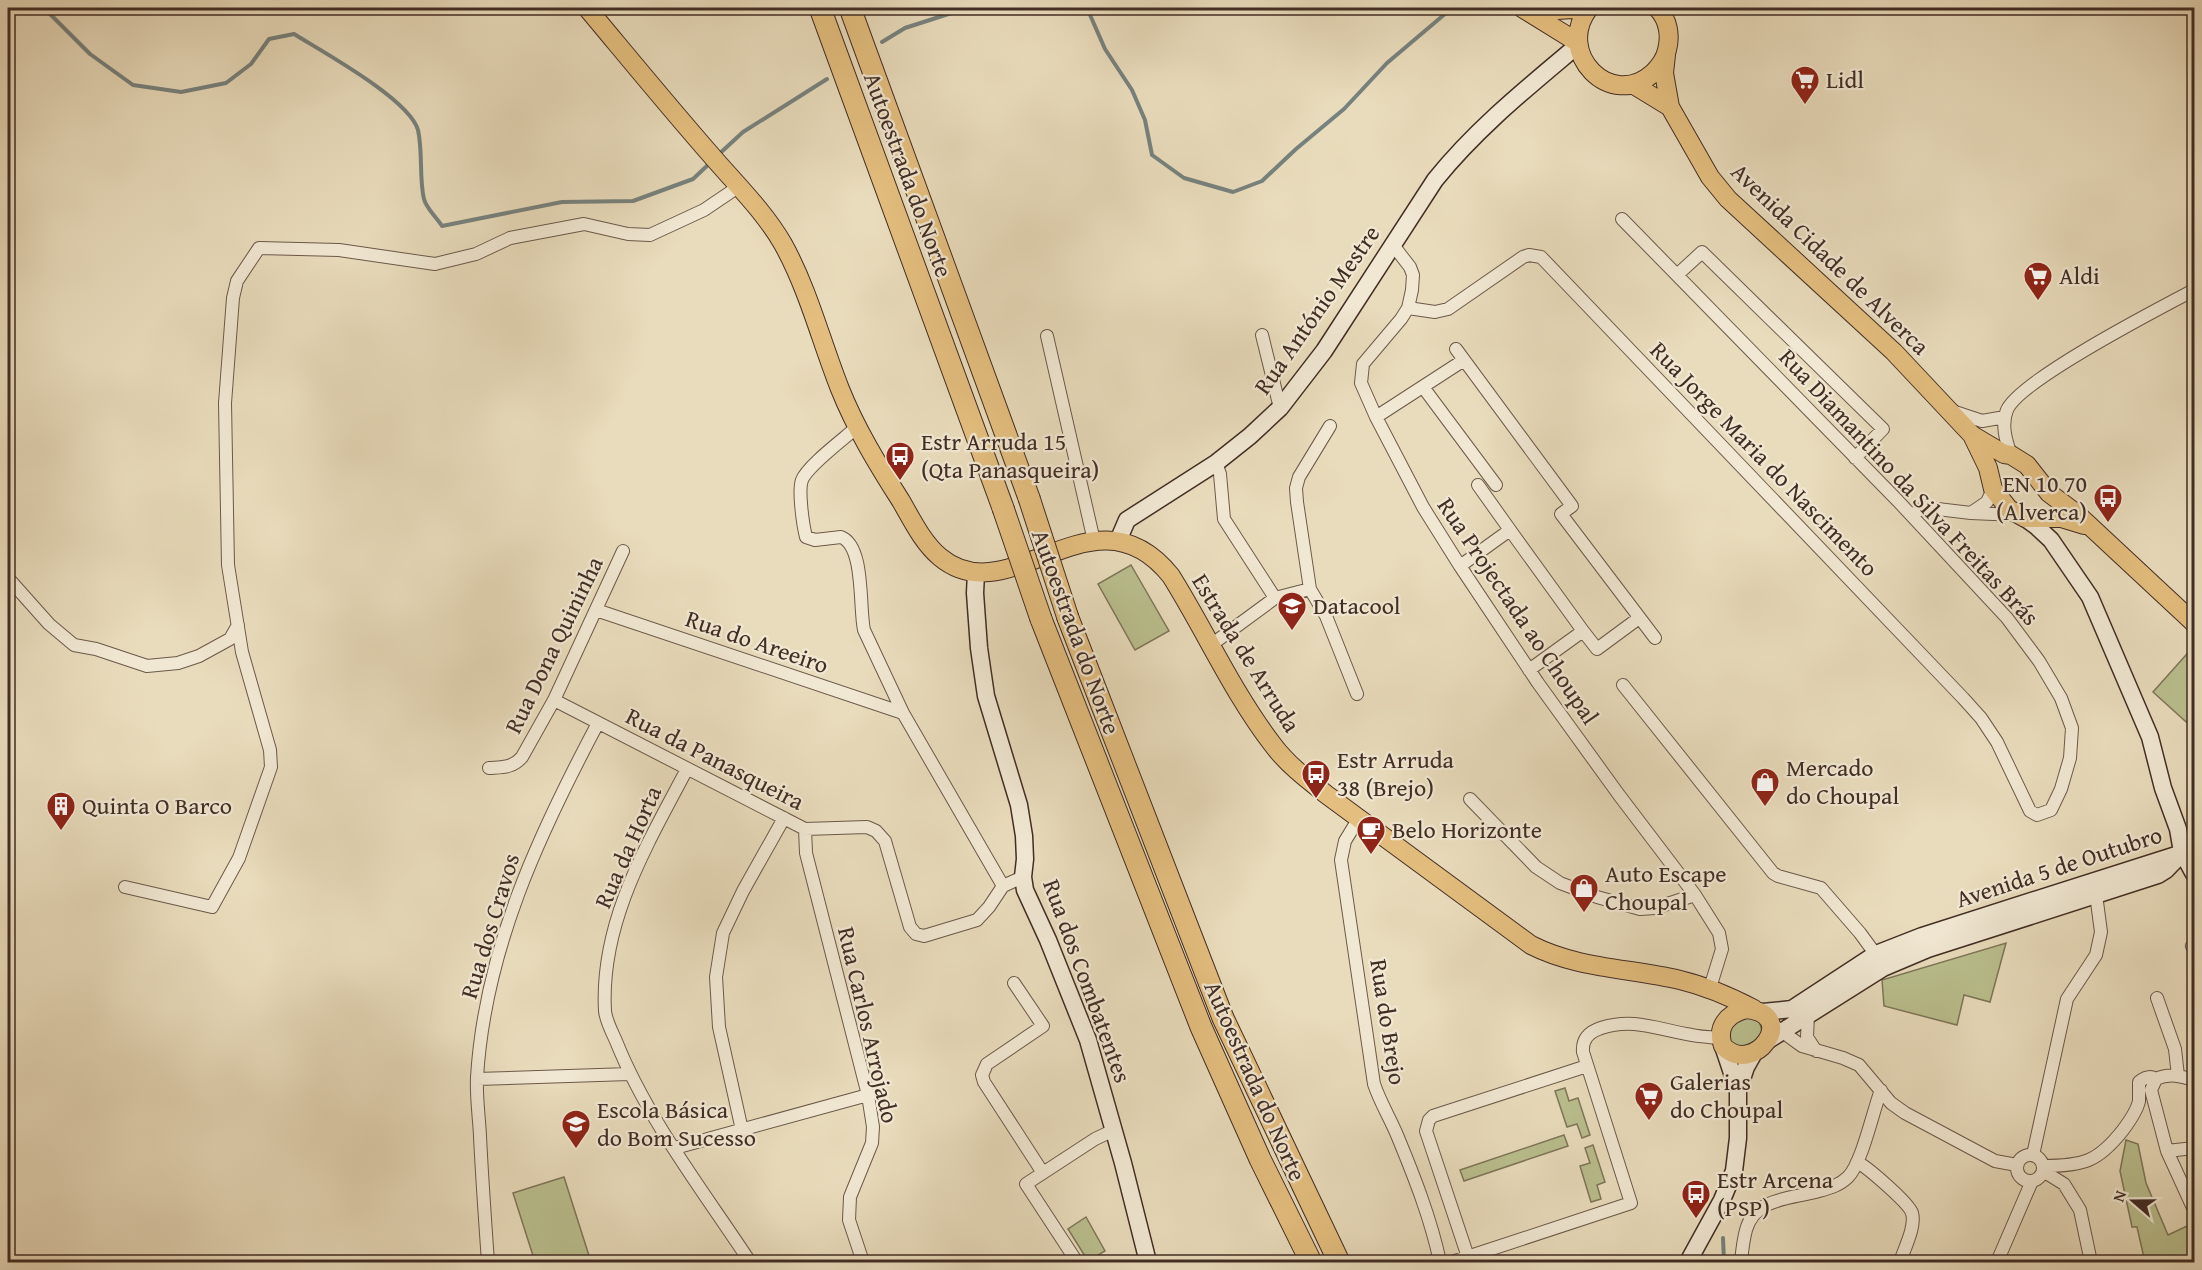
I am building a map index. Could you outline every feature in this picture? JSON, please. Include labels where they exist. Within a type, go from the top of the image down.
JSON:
[{"type":"highway","name":"Autoestrada do Norte","points":[[820,8],[1003,508],[1041,619],[1201,1027],[1260,1159],[1311,1263]]},
{"type":"highway","name":"Autoestrada do Norte","points":[[850,8],[1029,498],[1068,618],[1223,1018],[1339,1263]]},
{"type":"main road","points":[[587,8],[768,222],[788,255],[857,427],[909,514],[935,552],[957,567],[976,573]]},
{"type":"main road","points":[[1522,8],[1578,44]]},
{"type":"main road","points":[[1543,8],[1557,10],[1589,8]]},
{"type":"main road","points":[[1589,8],[1580,24],[1578,44],[1581,57],[1587,67],[1598,77],[1611,83],[1634,85],[1651,75],[1666,55]]},
{"type":"main road","name":"Avenida Cidade de Alverca","points":[[1663,11],[1669,43],[1664,73],[1670,107],[1707,171],[1728,198],[1894,352],[1972,435],[2027,465],[2049,493],[2078,514],[2089,527],[2194,623]]},
{"type":"main road","name":"Avenida Cidade de Alverca","points":[[1634,85],[1670,107]]},
{"type":"main road","name":"Avenida Cidade de Alverca","points":[[1972,435],[1988,468],[1993,489],[2002,503],[2028,517],[2061,518],[2089,527]]},
{"type":"main road","points":[[1988,468],[1991,462],[2007,454]]},
{"type":"main road","points":[[2028,517],[2050,506],[2049,493]]},
{"type":"main road","name":"Estrada de Arruda","points":[[976,573],[998,571],[1062,549],[1094,541],[1118,541],[1144,550],[1163,566],[1183,595],[1254,717],[1274,747],[1295,770],[1531,945],[1580,964],[1680,980],[1735,999],[1766,1028]]},
{"type":"main road","points":[[1709,991],[1717,1002],[1722,1037],[1727,1051],[1737,1055],[1766,1028],[1746,1009],[1727,1019],[1722,1037]]},
{"type":"street","name":"Rua António Mestre","points":[[1118,541],[1123,526],[1132,516],[1216,463],[1280,408],[1324,351],[1435,180],[1455,155],[1483,127],[1578,44]]},
{"type":"street","name":"Rua António Mestre","points":[[1534,82],[1562,68],[1587,67]]},
{"type":"street","points":[[124,887],[212,907],[239,858],[271,767],[270,750],[244,663],[228,565],[225,403],[232,298],[237,281],[259,248],[339,250],[435,264],[476,254],[510,238],[584,224],[628,234],[650,235],[704,210],[738,187]]},
{"type":"street","name":"Rua Diamantino da Silva Freitas Brás","points":[[1622,219],[1912,515],[2007,618],[2037,658],[2061,698],[2072,728],[2070,758],[2055,805],[2045,814],[2037,814]]},
{"type":"street","name":"Rua Projectada ao Choupal","points":[[1393,245],[1410,267],[1413,275],[1408,308],[1394,329],[1367,357],[1363,364],[1361,383],[1423,507],[1460,566],[1529,670],[1618,795],[1695,895],[1719,933],[1722,942],[1721,954],[1709,991]]},
{"type":"street","points":[[1677,274],[1702,252],[1883,429],[1855,458]]},
{"type":"street","name":"Rua Jorge Maria do Nascimento","points":[[1408,308],[1424,312],[1441,311],[1523,257],[1536,255],[1545,261],[1969,704],[1997,742],[2026,806],[2037,814]]},
{"type":"street","points":[[2007,454],[2005,417],[2013,401],[2040,379],[2124,328],[2194,290]]},
{"type":"street","points":[[1262,335],[1280,408]]},
{"type":"street","points":[[1047,336],[1094,541]]},
{"type":"street","points":[[1456,349],[1572,506],[1561,514],[1655,638]]},
{"type":"street","points":[[1376,417],[1464,360]]},
{"type":"street","points":[[1423,387],[1496,485]]},
{"type":"street","points":[[1948,410],[1976,420],[2005,417]]},
{"type":"street","points":[[1330,426],[1297,482],[1297,502],[1310,589],[1326,616],[1357,694]]},
{"type":"street","points":[[857,427],[812,467],[802,479],[806,537],[811,540],[837,536],[846,538],[850,542],[856,559],[864,630],[903,713],[1003,886],[1023,877]]},
{"type":"street","points":[[1216,463],[1220,474],[1224,519],[1275,598]]},
{"type":"street","points":[[1478,485],[1597,649],[1639,618]]},
{"type":"street","points":[[1971,513],[1987,502],[1993,489]]},
{"type":"street","points":[[1912,515],[1923,508],[1929,508],[2028,517],[2051,540],[2090,597],[2150,737],[2163,788],[2178,829],[2188,847],[2194,874]]},
{"type":"street","points":[[1460,566],[1510,530]]},
{"type":"street","name":"Rua Dona Quininha","points":[[489,768],[517,764],[554,700],[623,551]]},
{"type":"street","name":"Rua dos Combatentes","points":[[976,573],[979,648],[986,696],[1019,805],[1024,836],[1025,890],[1048,940],[1088,1040],[1148,1263]]},
{"type":"street","points":[[8,578],[49,624],[74,645],[96,649],[147,666],[178,663],[199,656],[230,639],[238,625]]},
{"type":"street","points":[[1211,645],[1275,598],[1310,589]]},
{"type":"street","name":"Rua do Areeiro","points":[[596,610],[903,713]]},
{"type":"street","points":[[1529,670],[1583,631]]},
{"type":"street","points":[[1623,686],[1773,873],[1821,888],[1880,961]]},
{"type":"street","name":"Rua da Panasqueira","points":[[554,700],[806,829],[871,828],[885,841],[910,927],[916,934],[924,936],[977,920],[1003,886]]},
{"type":"street","name":"Rua dos Cravos","points":[[488,1263],[477,1079],[490,989],[514,903],[556,802],[598,723]]},
{"type":"street","name":"Rua da Horta","points":[[687,769],[624,894],[608,952],[605,1014],[629,1074],[750,1263]]},
{"type":"street","points":[[1470,799],[1536,867],[1560,883],[1597,897],[1640,909],[1655,908],[1695,895]]},
{"type":"street","points":[[742,1130],[720,1027],[716,977],[723,933],[743,891],[784,818]]},
{"type":"street","name":"Rua do Brejo","points":[[1359,818],[1345,841],[1341,860],[1373,1077],[1379,1099],[1397,1134],[1422,1201],[1436,1241],[1440,1263]]},
{"type":"street","name":"Rua Carlos Arrojado","points":[[806,829],[806,853],[868,1095],[873,1127],[872,1143],[850,1197],[849,1220],[863,1263]]},
{"type":"street","name":"Avenida 5 de Outubro","points":[[1766,1028],[1792,1009],[1922,936],[2048,896],[2095,887],[2188,847]]},
{"type":"street","points":[[2033,1155],[2067,999],[2096,955],[2101,932],[2095,887]]},
{"type":"street","points":[[2194,944],[2192,946],[2194,949]]},
{"type":"street","name":"Avenida 5 de Outubro","points":[[1766,1028],[1808,1015],[1880,961]]},
{"type":"street","points":[[1014,982],[1043,1026],[987,1064],[981,1075],[1043,1173]]},
{"type":"street","points":[[2157,998],[2175,1049],[2178,1076]]},
{"type":"street","points":[[1808,1015],[1807,1037],[1816,1051]]},
{"type":"street","points":[[1452,1263],[1631,1203],[1583,1047],[1586,1037],[1594,1030],[1633,1022],[1692,1035],[1722,1037],[1738,1091],[1738,1138],[1734,1171],[1722,1200],[1688,1263]]},
{"type":"street","points":[[1738,1091],[1746,1067],[1766,1028],[1802,1046],[1859,1065],[1898,1109],[1968,1149],[2005,1164],[2017,1165]]},
{"type":"street","points":[[1468,1257],[1426,1131],[1429,1120],[1433,1116],[1587,1066]]},
{"type":"street","points":[[477,1079],[629,1074]]},
{"type":"street","points":[[2043,1169],[2073,1166],[2097,1157],[2114,1142],[2130,1121],[2139,1103],[2139,1082],[2145,1078],[2156,1079],[2165,1075],[2194,1080]]},
{"type":"street","points":[[2156,1079],[2151,1090],[2167,1151],[2194,1210]]},
{"type":"street","points":[[1741,1263],[1746,1230],[1752,1216],[1758,1210],[1772,1202],[1833,1187],[1848,1177],[1857,1162],[1881,1090]]},
{"type":"street","points":[[675,1148],[868,1095]]},
{"type":"street","points":[[1077,1263],[1026,1184],[1095,1139],[1114,1130]]},
{"type":"street","points":[[2167,1151],[2194,1148]]},
{"type":"street","points":[[2032,1181],[2020,1177],[2017,1165],[2021,1158],[2033,1155],[2040,1159],[2043,1169],[2064,1184],[2080,1210],[2091,1263]]},
{"type":"street","points":[[1857,1162],[1866,1167],[1911,1209],[1910,1231],[1900,1263]]},
{"type":"street","points":[[1998,1263],[2032,1181],[2039,1177],[2043,1169]]},
{"type":"green space","points":[[1131,565],[1169,631],[1135,650],[1098,584]]},
{"type":"green space","points":[[2194,646],[2194,729],[2153,692]]},
{"type":"green space","points":[[2006,943],[1990,1002],[1964,995],[1957,1025],[1884,1006],[1882,980]]},
{"type":"green space","points":[[1756,1017],[1762,1032],[1758,1039],[1744,1048],[1731,1044],[1727,1029],[1738,1019]]},
{"type":"green space","points":[[1565,1088],[1569,1101],[1578,1098],[1590,1135],[1582,1138],[1577,1124],[1567,1127],[1555,1091]]},
{"type":"green space","points":[[1564,1135],[1568,1146],[1464,1181],[1460,1170]]},
{"type":"green space","points":[[2126,1140],[2138,1144],[2146,1183],[2168,1235],[2187,1226],[2193,1237],[2188,1244],[2194,1254],[2194,1262],[2145,1262],[2137,1227],[2132,1227],[2120,1171]]},
{"type":"green space","points":[[1593,1145],[1605,1182],[1597,1185],[1601,1199],[1591,1202],[1580,1166],[1590,1163],[1585,1148]]},
{"type":"green space","points":[[564,1177],[591,1262],[535,1262],[513,1193]]},
{"type":"green space","points":[[1086,1217],[1105,1251],[1088,1261],[1068,1229]]},
{"type":"waterway","points":[[44,8],[90,54],[133,85],[181,92],[226,83],[251,64],[269,39],[294,34],[364,77],[399,104],[411,118],[418,130],[424,199],[442,226],[562,202],[633,201],[693,179],[710,163]]},
{"type":"waterway","points":[[882,42],[905,28],[967,8]]},
{"type":"waterway","points":[[1085,8],[1105,49],[1132,90],[1145,120],[1152,155],[1184,178],[1233,192],[1262,181],[1344,109],[1387,63],[1452,8]]},
{"type":"waterway","points":[[717,156],[743,132],[827,79]]},
{"type":"waterway","points":[[1723,1238],[1724,1262]]},
{"type":"place","name":"Lidl","points":[[1805,106]]},
{"type":"place","name":"Aldi","points":[[2038,302]]},
{"type":"place","name":"Estr Arruda 15 (Qta Panasqueira)","points":[[900,482]]},
{"type":"place","name":"EN 10 70 (Alverca)","points":[[2108,524]]},
{"type":"place","name":"Datacool","points":[[1292,632]]},
{"type":"place","name":"Estr Arruda 38 (Brejo)","points":[[1316,800]]},
{"type":"place","name":"Mercado do Choupal","points":[[1765,808]]},
{"type":"place","name":"Quinta O Barco","points":[[61,832]]},
{"type":"place","name":"Belo Horizonte","points":[[1371,856]]},
{"type":"place","name":"Auto Escape Choupal","points":[[1584,914]]},
{"type":"place","name":"Galerias do Choupal","points":[[1649,1122]]},
{"type":"place","name":"Escola Básica do Bom Sucesso","points":[[576,1150]]},
{"type":"place","name":"Estr Arcena (PSP)","points":[[1696,1220]]}]
